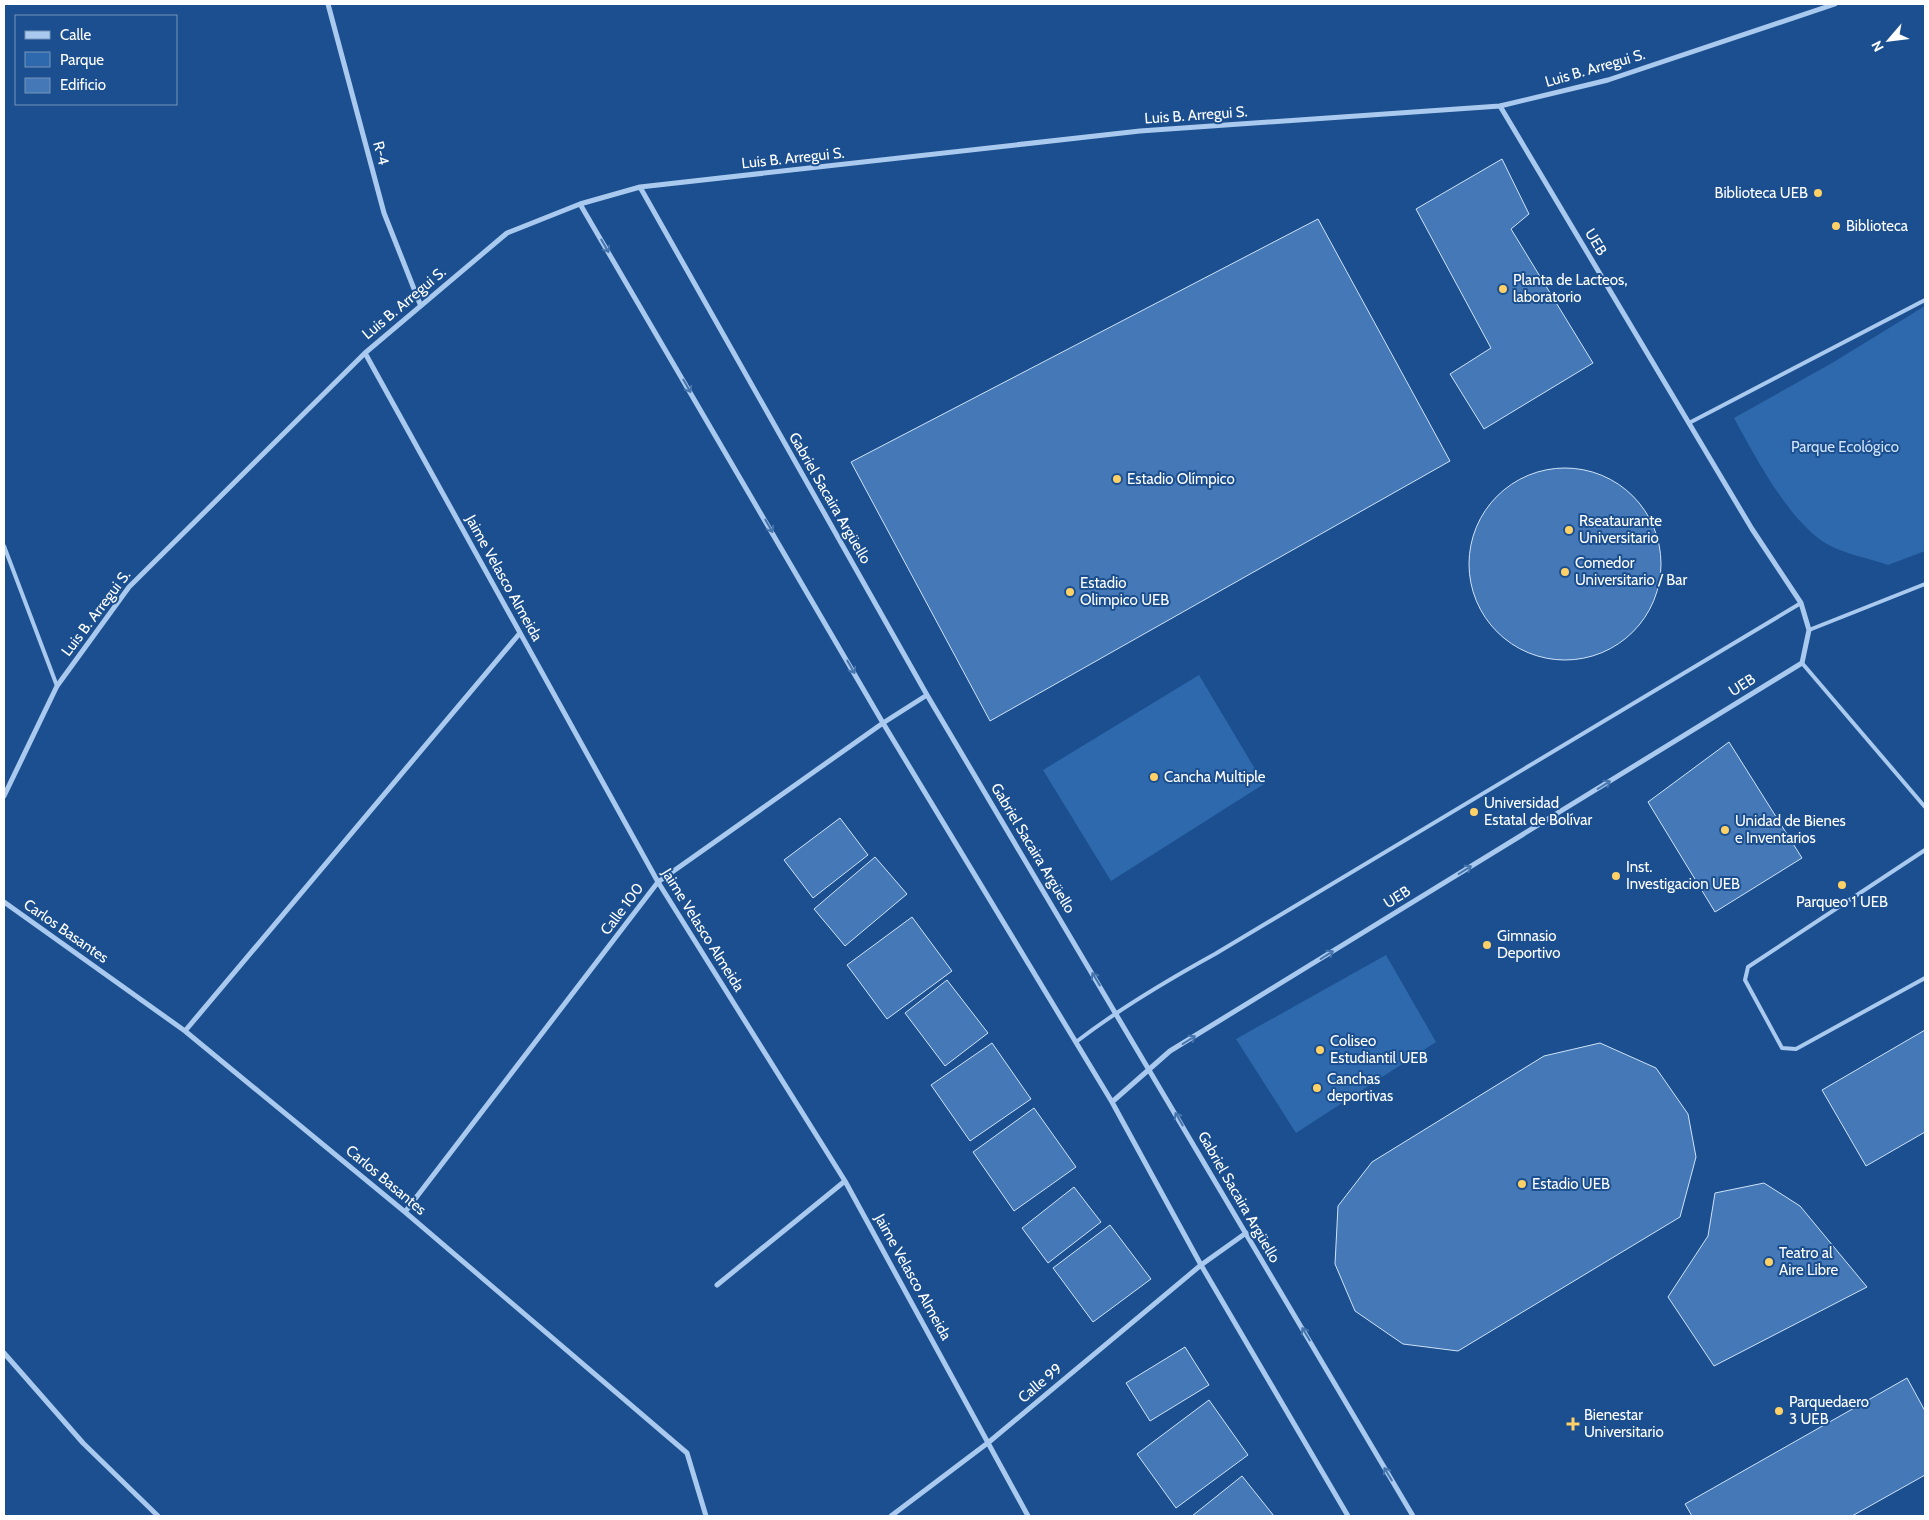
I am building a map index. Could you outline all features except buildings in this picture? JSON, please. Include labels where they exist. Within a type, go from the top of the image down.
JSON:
[{"type":"street","name":"R-4","points":[[328,4],[384,213],[420,304]]},
{"type":"street","name":"Luis B. Arregui S.","points":[[4,796],[57,686],[129,587],[365,353],[420,304],[507,233],[580,204],[640,187],[1140,131],[1500,106],[1608,80],[1835,4]]},
{"type":"street","name":"UEB","points":[[1112,1102],[1170,1051],[1802,663],[1809,630],[1801,603],[1752,529],[1500,106]]},
{"type":"street","name":"Gabriel Sacaira Argüello","points":[[640,187],[927,695],[1413,1516]]},
{"type":"street","points":[[580,204],[883,723],[1112,1102],[1201,1265],[1348,1516]]},
{"type":"street","name":"Jaime Velasco Almeida","points":[[365,353],[658,882],[845,1181],[1028,1516]]},
{"type":"street","points":[[185,1031],[520,633]]},
{"type":"street","name":"Calle 100","points":[[405,1212],[658,882],[883,723],[927,695]]},
{"type":"street","name":"Carlos Basantes","points":[[4,902],[185,1031],[405,1212],[687,1453],[706,1516]]},
{"type":"street","points":[[717,1285],[845,1181]]},
{"type":"street","name":"Calle 99","points":[[891,1516],[989,1442],[1201,1265],[1246,1233]]},
{"type":"street","points":[[4,1352],[83,1443],[158,1516]]},
{"type":"lane","points":[[1689,423],[1925,300]]},
{"type":"lane","points":[[4,546],[57,686]]},
{"type":"lane","points":[[1809,630],[1925,584]]},
{"type":"lane","points":[[1076,1042],[1116,1012],[1801,603]]},
{"type":"lane","points":[[1802,663],[1925,807]]},
{"type":"lane","points":[[1925,850],[1748,967],[1745,980],[1782,1048],[1796,1049],[1925,978]]},
{"type":"green space","name":"Parque Ecológico","points":[[1925,306],[1925,551],[1888,565],[1834,547],[1813,534],[1799,520],[1774,487],[1734,418],[1832,363]]},
{"type":"green space","name":"Cancha Multiple","points":[[1199,675],[1264,784],[1111,881],[1043,770]]},
{"type":"green space","name":"Canchas deportivas","points":[[1386,955],[1436,1042],[1296,1133],[1236,1039]]},
{"type":"place","name":"Biblioteca UEB","points":[[1818,193]]},
{"type":"place","name":"Biblioteca","points":[[1836,226]]},
{"type":"place","name":"Planta de Lacteos, laboratorio","points":[[1503,289]]},
{"type":"place","name":"Estadio Olímpico","points":[[1117,479]]},
{"type":"place","name":"Rseataurante Universitario","points":[[1569,530]]},
{"type":"place","name":"Comedor Universitario / Bar","points":[[1565,572]]},
{"type":"place","name":"Estadio Olimpico UEB","points":[[1070,592]]},
{"type":"place","name":"Cancha Multiple","points":[[1154,777]]},
{"type":"place","name":"Universidad Estatal de Bolívar","points":[[1474,812]]},
{"type":"place","name":"Unidad de Bienes e Inventarios","points":[[1725,830]]},
{"type":"place","name":"Inst. Investigacion UEB","points":[[1616,876]]},
{"type":"place","name":"Parqueo 1 UEB","points":[[1842,885]]},
{"type":"place","name":"Gimnasio Deportivo","points":[[1487,945]]},
{"type":"place","name":"Coliseo Estudiantil UEB","points":[[1320,1050]]},
{"type":"place","name":"Canchas deportivas","points":[[1317,1088]]},
{"type":"place","name":"Estadio UEB","points":[[1522,1184]]},
{"type":"place","name":"Teatro al Aire Libre","points":[[1769,1262]]},
{"type":"place","name":"Parquedaero 3 UEB","points":[[1779,1411]]},
{"type":"place","name":"Bienestar Universitario","points":[[1573,1424]]}]
